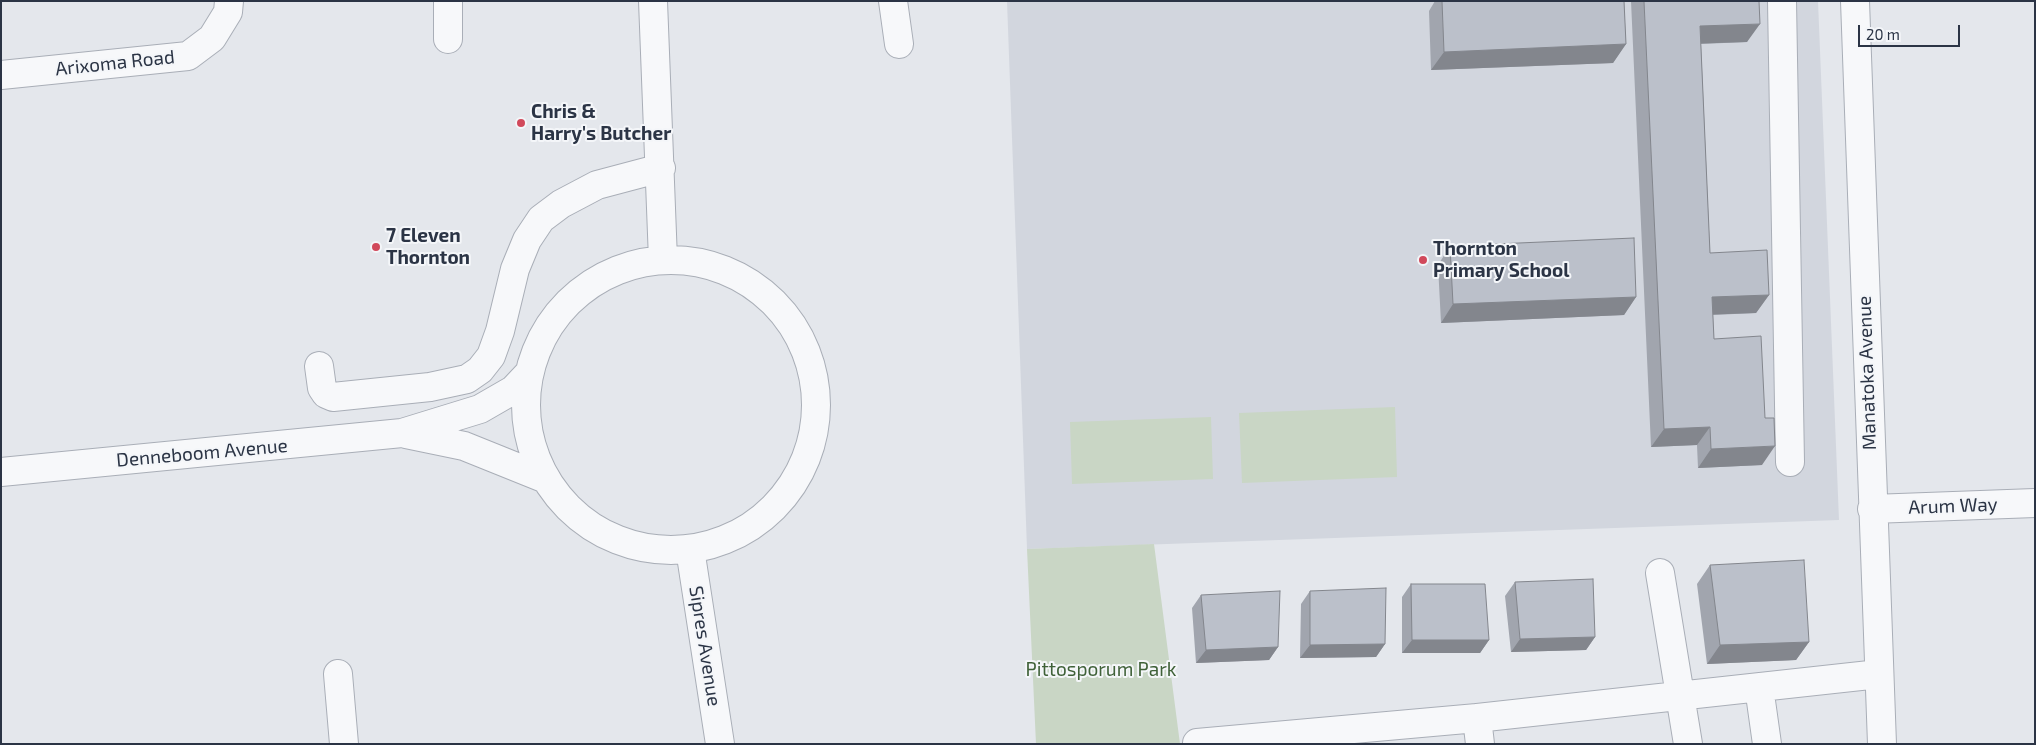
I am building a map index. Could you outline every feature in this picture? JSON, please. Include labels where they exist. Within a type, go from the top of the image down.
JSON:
[{"type":"street","name":"Arixoma Road","points":[[1,75],[188,56],[212,38],[228,12],[229,1]]},
{"type":"street","points":[[448,1],[448,39]]},
{"type":"street","points":[[653,1],[661,168],[663,260]]},
{"type":"street","points":[[893,1],[899,44]]},
{"type":"street","points":[[1782,1],[1790,462]]},
{"type":"street","name":"Manatoka Avenue","points":[[1854,1],[1882,744]]},
{"type":"street","points":[[319,366],[322,388],[326,394],[333,397],[430,388],[467,379],[480,370],[491,356],[500,331],[515,269],[527,240],[541,220],[560,204],[597,185],[661,168]]},
{"type":"street","points":[[663,260],[690,261],[722,271],[760,291],[780,309],[795,330],[806,353],[814,378],[816,403],[814,429],[808,454],[797,478],[777,504],[752,526],[722,541],[690,549],[642,547],[604,533],[577,516],[546,479],[534,454],[527,428],[526,400],[529,373],[536,350],[548,328],[562,309],[584,289],[608,275],[635,265],[663,260]]},
{"type":"street","name":"Denneboom Avenue","points":[[1,472],[402,433],[480,409],[513,390],[529,373]]},
{"type":"street","name":"Denneboom Avenue","points":[[402,433],[464,446],[546,479]]},
{"type":"street","name":"Arum Way","points":[[1872,509],[2035,503]]},
{"type":"street","name":"Sipres Avenue","points":[[690,549],[720,744]]},
{"type":"street","points":[[1660,574],[1688,744]]},
{"type":"street","points":[[338,674],[344,744]]},
{"type":"street","points":[[1197,743],[1479,731],[1681,696],[1879,674]]},
{"type":"street","points":[[1759,687],[1767,744]]},
{"type":"shaded area","name":"Thornton Primary School","points":[[1007,1],[1818,1],[1839,520],[1027,549]]},
{"type":"green space","points":[[1395,407],[1397,477],[1242,483],[1239,413]]},
{"type":"green space","points":[[1211,417],[1213,479],[1072,484],[1070,422]]},
{"type":"green space","name":"Pittosporum Park","points":[[1154,544],[1180,744],[1036,744],[1027,549]]},
{"type":"building","points":[[1442,1],[1624,1],[1626,44],[1444,52]]},
{"type":"building","points":[[1644,1],[1759,1],[1760,24],[1700,26],[1710,253],[1767,250],[1769,295],[1712,297],[1714,339],[1761,336],[1765,418],[1774,418],[1775,446],[1711,449],[1710,427],[1664,429]]},
{"type":"building","points":[[1634,238],[1636,297],[1453,304],[1450,246]]},
{"type":"building","points":[[1804,560],[1809,642],[1720,645],[1710,565]]},
{"type":"building","points":[[1593,579],[1595,637],[1520,639],[1515,582]]},
{"type":"building","points":[[1411,584],[1485,584],[1489,640],[1412,640]]},
{"type":"building","points":[[1386,588],[1385,644],[1310,645],[1310,591]]},
{"type":"building","points":[[1280,591],[1278,647],[1206,650],[1201,595]]},
{"type":"place","name":"Chris & Harry's Butcher","points":[[521,123]]},
{"type":"place","name":"7 Eleven Thornton","points":[[376,247]]},
{"type":"place","name":"Thornton Primary School","points":[[1423,260]]}]
